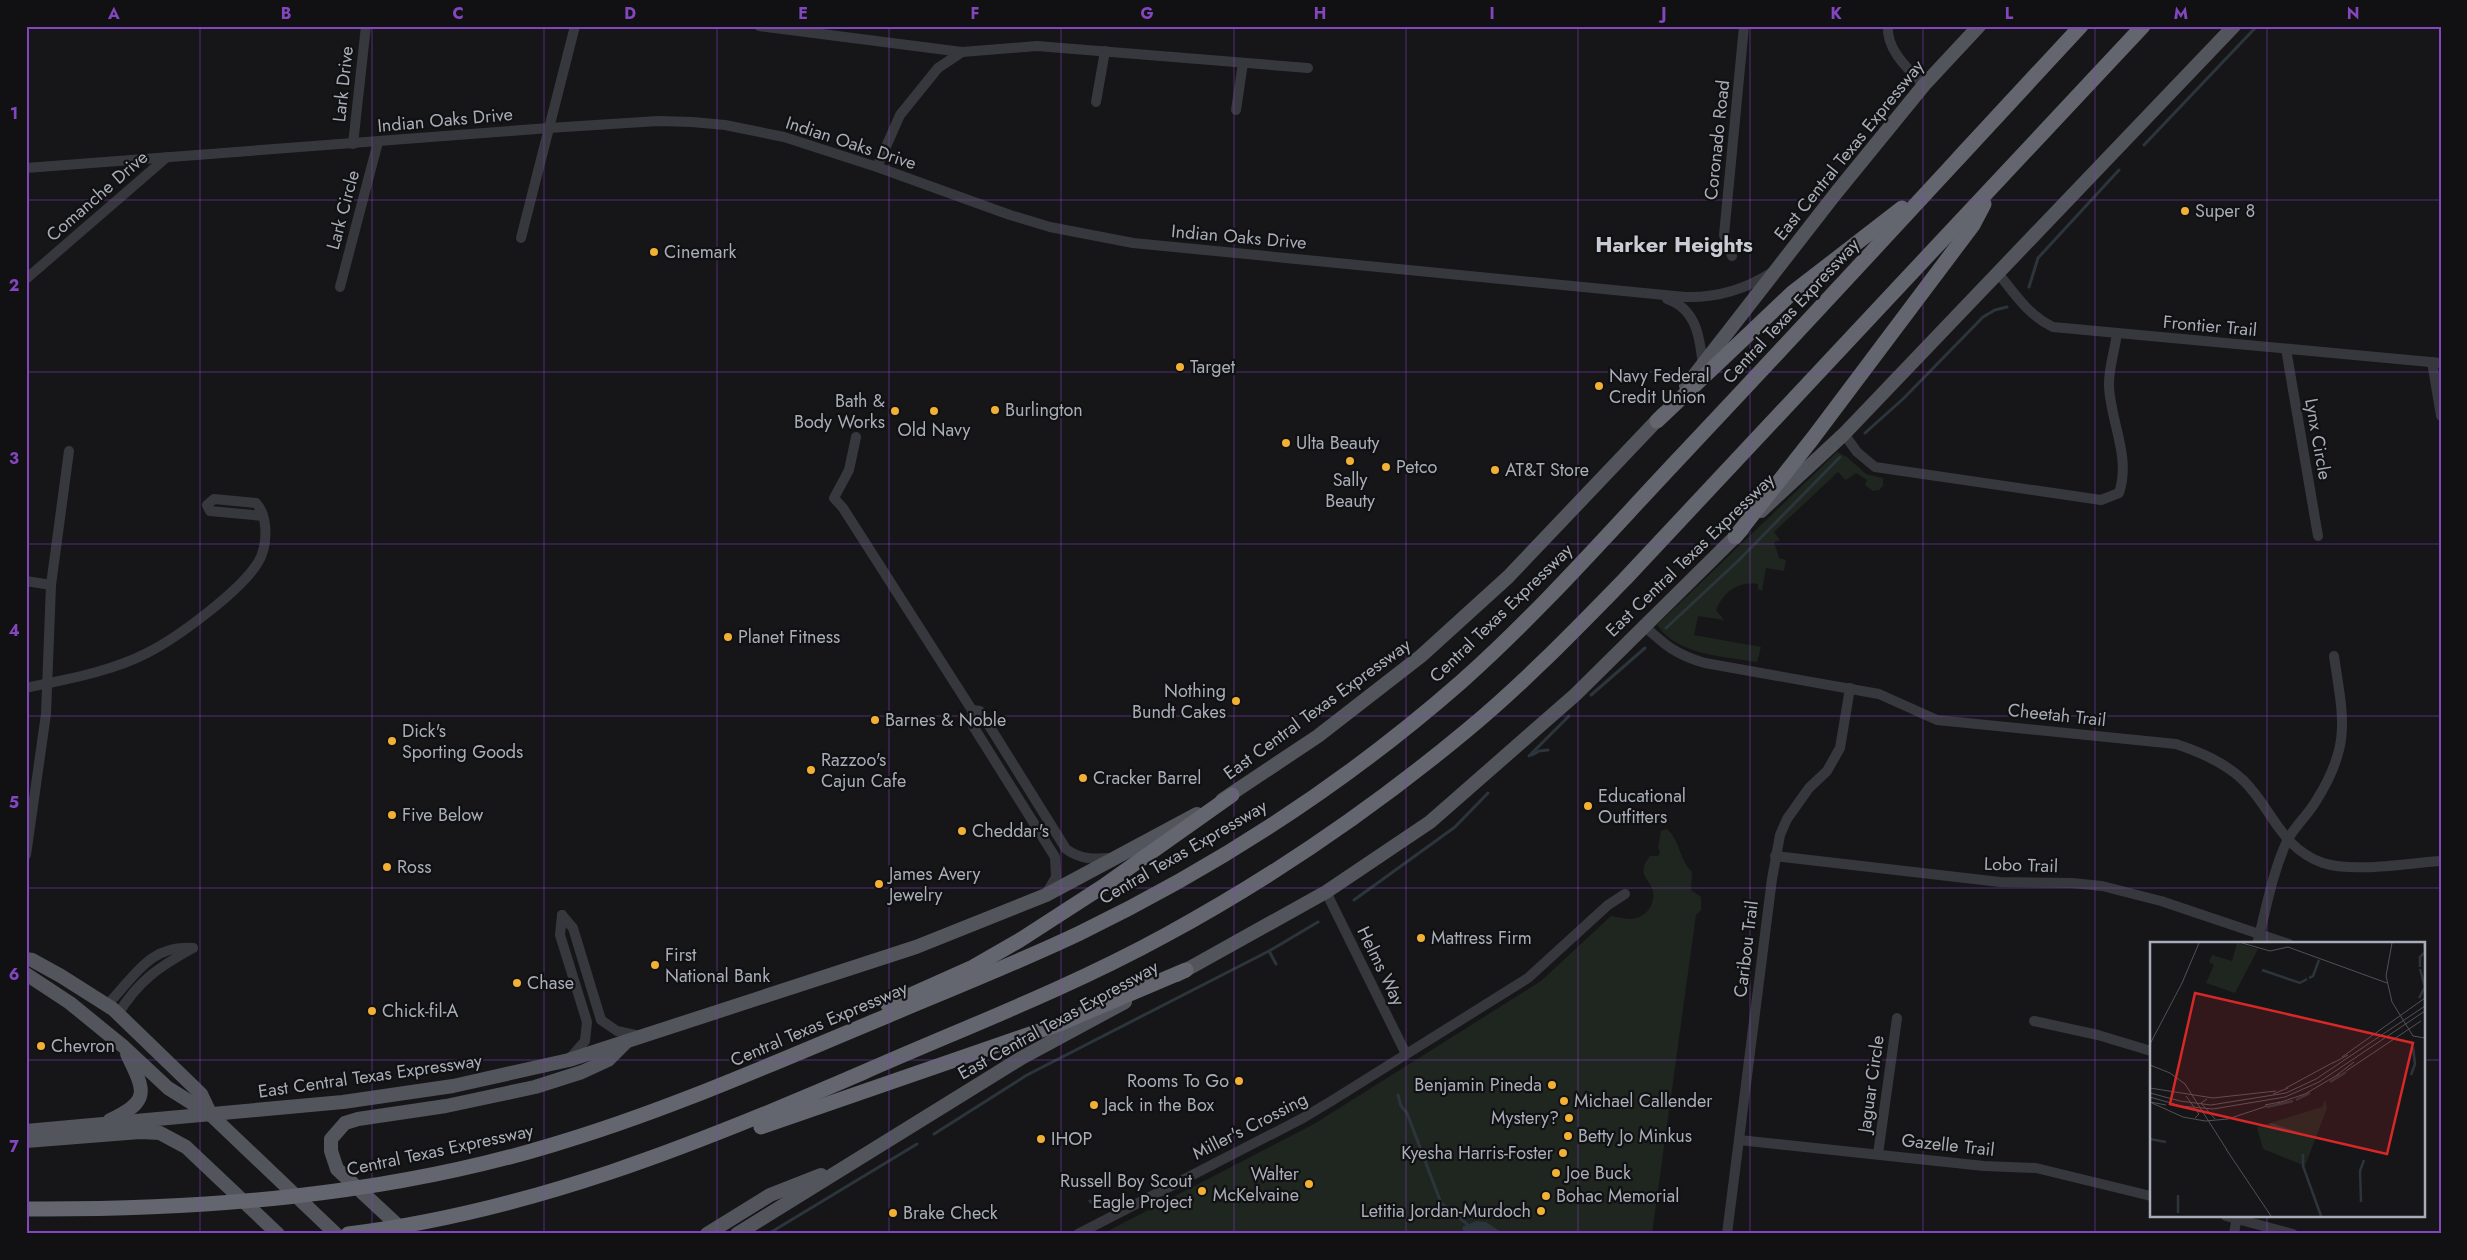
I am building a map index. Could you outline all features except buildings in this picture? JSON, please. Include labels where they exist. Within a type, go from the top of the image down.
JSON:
[{"type":"highway","name":"Central Texas Expressway","points":[[26,1209],[105,1210],[200,1205],[351,1188],[451,1170],[544,1147],[669,1106],[966,983],[1089,928],[1224,854],[1318,793],[1382,747],[1461,682],[1516,630],[2081,26]]},
{"type":"highway","points":[[348,1234],[385,1229],[493,1206],[602,1176],[704,1140],[954,1033],[1041,998],[1120,959],[1227,900],[1363,811],[1467,730],[1549,656],[1632,572],[2143,26]]},
{"type":"highway","points":[[1657,421],[1792,293],[1937,182]]},
{"type":"highway","points":[[1734,537],[1813,438],[1973,225],[1990,190]]},
{"type":"highway","points":[[793,1055],[812,1038],[973,967],[1020,940],[1102,887],[1232,795]]},
{"type":"highway","points":[[704,1140],[727,1139],[894,1079],[993,1048],[1059,1024],[1186,970]]},
{"type":"main road","name":"East Central Texas Expressway","points":[[26,1131],[343,1102],[453,1086],[569,1060],[916,948],[1046,895],[1232,795],[1318,736],[1422,656],[1508,577],[1657,421],[1703,366],[1836,193],[1924,84],[1979,26]]},
{"type":"main road","name":"East Central Texas Expressway","points":[[737,1234],[1023,1057],[1186,970],[1326,892],[1430,822],[1571,698],[1734,537],[1844,434],[2234,26]]},
{"type":"main road","points":[[26,959],[32,960],[61,976],[118,1014],[201,1094],[211,1115]]},
{"type":"main road","points":[[26,974],[70,1002],[124,1046],[168,1088],[211,1115],[336,1234]]},
{"type":"main road","points":[[44,987],[71,997],[108,1020],[113,1019],[118,1014]]},
{"type":"main road","points":[[406,1234],[337,1169],[331,1151],[331,1138],[345,1123],[446,1106],[535,1087],[582,1072],[608,1060],[626,1041]]},
{"type":"main road","points":[[100,1124],[126,1112],[139,1100],[142,1089],[124,1046]]},
{"type":"main road","points":[[26,1141],[140,1132],[160,1134],[186,1147],[278,1234]]},
{"type":"main road","points":[[707,1234],[770,1196],[802,1181],[844,1167]]},
{"type":"street","name":"Lark Drive","points":[[353,144],[366,26]]},
{"type":"street","points":[[521,238],[575,26]]},
{"type":"street","points":[[759,26],[962,52],[1037,46],[1308,68]]},
{"type":"street","name":"Coronado Road","points":[[1732,256],[1724,234],[1744,26]]},
{"type":"street","points":[[1888,26],[1888,32],[1900,62],[1924,84]]},
{"type":"street","points":[[1096,102],[1106,51]]},
{"type":"street","points":[[877,167],[900,115],[938,68],[962,52]]},
{"type":"street","points":[[1236,110],[1243,63]]},
{"type":"street","name":"Indian Oaks Drive","points":[[26,168],[658,121],[725,126],[784,137],[877,167],[1010,216],[1050,227],[1132,243],[1637,291],[1657,295]]},
{"type":"street","name":"Lark Circle","points":[[340,287],[378,142]]},
{"type":"street","name":"Comanche Drive","points":[[26,279],[167,157]]},
{"type":"street","points":[[1657,295],[1705,297],[1723,294],[1751,286],[1782,265]]},
{"type":"street","name":"Frontier Trail","points":[[1998,273],[2028,309],[2053,327],[2436,362]]},
{"type":"street","points":[[1657,295],[1678,302],[1690,316],[1699,332],[1703,366]]},
{"type":"street","points":[[1844,434],[1857,452],[1875,467],[2101,500],[2119,493],[2124,479],[2124,464],[2109,386],[2117,333]]},
{"type":"street","name":"Lynx Circle","points":[[2286,349],[2318,536]]},
{"type":"street","points":[[2436,362],[2441,416]]},
{"type":"street","points":[[856,437],[849,470],[834,498],[843,508],[972,710],[974,726],[1055,858],[1056,877],[1046,895]]},
{"type":"street","points":[[26,855],[46,714],[51,585],[69,451]]},
{"type":"street","points":[[26,688],[121,665],[149,653],[190,624],[240,583],[258,563],[264,546],[264,516],[256,503],[214,498],[207,505],[210,511],[264,516]]},
{"type":"street","points":[[26,581],[51,585]]},
{"type":"street","name":"Cheetah Trail","points":[[1643,625],[1670,650],[1683,657],[1705,663],[1880,694],[1937,720],[2176,744],[2194,750],[2220,763],[2244,781],[2287,840],[2305,854],[2324,863],[2354,867],[2441,861]]},
{"type":"street","points":[[2258,939],[2287,840],[2315,804],[2333,774],[2340,751],[2344,725],[2334,656]]},
{"type":"street","name":"Caribou Trail","points":[[1727,1234],[1780,835],[1795,805],[1808,788],[1827,771],[1840,748],[1850,688]]},
{"type":"street","points":[[972,710],[980,711],[1066,849],[1078,857],[1092,860],[1114,858]]},
{"type":"street","name":"Lobo Trail","points":[[1776,856],[2000,882],[2072,883],[2102,886],[2160,900],[2258,939],[2277,942]]},
{"type":"street","name":"Helms Way","points":[[1326,892],[1406,1054]]},
{"type":"street","name":"Miller's Crossing","points":[[1078,1234],[1304,1118],[1528,978],[1608,905],[1625,894]]},
{"type":"street","points":[[569,1060],[585,1041],[587,1022],[560,935],[562,914],[573,928],[601,1020],[617,1031],[641,1036]]},
{"type":"street","points":[[107,1005],[131,976],[149,960],[176,946],[193,948],[151,973],[128,998],[118,1014]]},
{"type":"street","name":"Jaguar Circle","points":[[1878,1154],[1897,1018]]},
{"type":"street","points":[[2034,1021],[2098,1035],[2150,1051]]},
{"type":"street","name":"Gazelle Trail","points":[[1739,1140],[1984,1166],[2042,1169],[2150,1196]]},
{"type":"street","points":[[2234,1234],[2237,1218],[2293,1234]]},
{"type":"shaded area","points":[[1837,452],[1847,457],[1866,474],[1883,478],[1883,486],[1879,490],[1873,491],[1865,485],[1867,480],[1856,473],[1846,480],[1838,472],[1774,532],[1780,540],[1774,542],[1779,558],[1786,560],[1784,571],[1766,568],[1762,591],[1758,589],[1758,584],[1744,584],[1727,593],[1716,610],[1724,620],[1698,616],[1694,635],[1761,647],[1757,662],[1716,656],[1689,649],[1666,635],[1657,625]]},
{"type":"shaded area","points":[[1667,829],[1675,839],[1684,861],[1692,872],[1691,890],[1701,897],[1701,910],[1696,915],[1652,1234],[1102,1234],[1314,1124],[1541,981],[1611,916],[1631,919],[1642,916],[1652,904],[1653,899],[1652,888],[1644,874],[1644,867],[1650,856],[1658,856],[1660,852],[1658,848],[1661,831]]},
{"type":"shaded area","points":[[1476,1221],[1486,1222],[1504,1234],[1464,1234],[1462,1227]]},
{"type":"waterway","points":[[2144,145],[2257,26]]},
{"type":"waterway","points":[[2029,287],[2038,258],[2119,170]]},
{"type":"waterway","points":[[1865,433],[1904,398],[1983,317],[1995,310],[2007,307]]},
{"type":"waterway","points":[[1666,628],[1739,560],[1840,457]]},
{"type":"waterway","points":[[1591,695],[1645,648]]},
{"type":"waterway","points":[[1529,756],[1569,716]]},
{"type":"waterway","points":[[1532,755],[1539,751],[1548,750]]},
{"type":"waterway","points":[[1354,900],[1455,827],[1488,793]]},
{"type":"waterway","points":[[934,1134],[1027,1075],[1269,951],[1318,922]]},
{"type":"waterway","points":[[1269,951],[1276,964]]},
{"type":"waterway","points":[[1398,1095],[1401,1106],[1407,1113],[1441,1203],[1467,1224],[1474,1234]]},
{"type":"waterway","points":[[768,1234],[917,1144]]},
{"type":"waterway","points":[[1090,1201],[1096,1205]]},
{"type":"place","name":"Super 8","points":[[2185,211]]},
{"type":"place","name":"Cinemark","points":[[654,252]]},
{"type":"place","name":"Target","points":[[1180,367]]},
{"type":"place","name":"Navy Federal Credit Union","points":[[1599,386]]},
{"type":"place","name":"Burlington","points":[[995,410]]},
{"type":"place","name":"Bath & Body Works","points":[[895,411]]},
{"type":"place","name":"Old Navy","points":[[934,411]]},
{"type":"place","name":"Ulta Beauty","points":[[1286,443]]},
{"type":"place","name":"Sally Beauty","points":[[1350,461]]},
{"type":"place","name":"Petco","points":[[1386,467]]},
{"type":"place","name":"AT&T Store","points":[[1495,470]]},
{"type":"place","name":"Planet Fitness","points":[[728,637]]},
{"type":"place","name":"Nothing Bundt Cakes","points":[[1236,701]]},
{"type":"place","name":"Barnes & Noble","points":[[875,720]]},
{"type":"place","name":"Dick's Sporting Goods","points":[[392,741]]},
{"type":"place","name":"Razzoo's Cajun Cafe","points":[[811,770]]},
{"type":"place","name":"Cracker Barrel","points":[[1083,778]]},
{"type":"place","name":"Educational Outfitters","points":[[1588,806]]},
{"type":"place","name":"Five Below","points":[[392,815]]},
{"type":"place","name":"Cheddar's","points":[[962,831]]},
{"type":"place","name":"Ross","points":[[387,867]]},
{"type":"place","name":"James Avery Jewelry","points":[[879,884]]},
{"type":"place","name":"Mattress Firm","points":[[1421,938]]},
{"type":"place","name":"First National Bank","points":[[655,965]]},
{"type":"place","name":"Chase","points":[[517,983]]},
{"type":"place","name":"Chick-fil-A","points":[[372,1011]]},
{"type":"place","name":"Chevron","points":[[41,1046]]},
{"type":"place","name":"Rooms To Go","points":[[1239,1081]]},
{"type":"place","name":"Benjamin Pineda","points":[[1552,1085]]},
{"type":"place","name":"Michael Callender","points":[[1564,1101]]},
{"type":"place","name":"Jack in the Box","points":[[1094,1105]]},
{"type":"place","name":"Mystery?","points":[[1569,1118]]},
{"type":"place","name":"Betty Jo Minkus","points":[[1568,1136]]},
{"type":"place","name":"IHOP","points":[[1041,1139]]},
{"type":"place","name":"Kyesha Harris-Foster","points":[[1563,1153]]},
{"type":"place","name":"Joe Buck","points":[[1556,1173]]},
{"type":"place","name":"Walter McKelvaine","points":[[1309,1184]]},
{"type":"place","name":"Russell Boy Scout Eagle Project","points":[[1202,1191]]},
{"type":"place","name":"Bohac Memorial","points":[[1546,1196]]},
{"type":"place","name":"Letitia Jordan-Murdoch","points":[[1541,1211]]},
{"type":"place","name":"Brake Check","points":[[893,1213]]},
{"type":"district","name":"Harker Heights","points":[[1674,244]]}]
